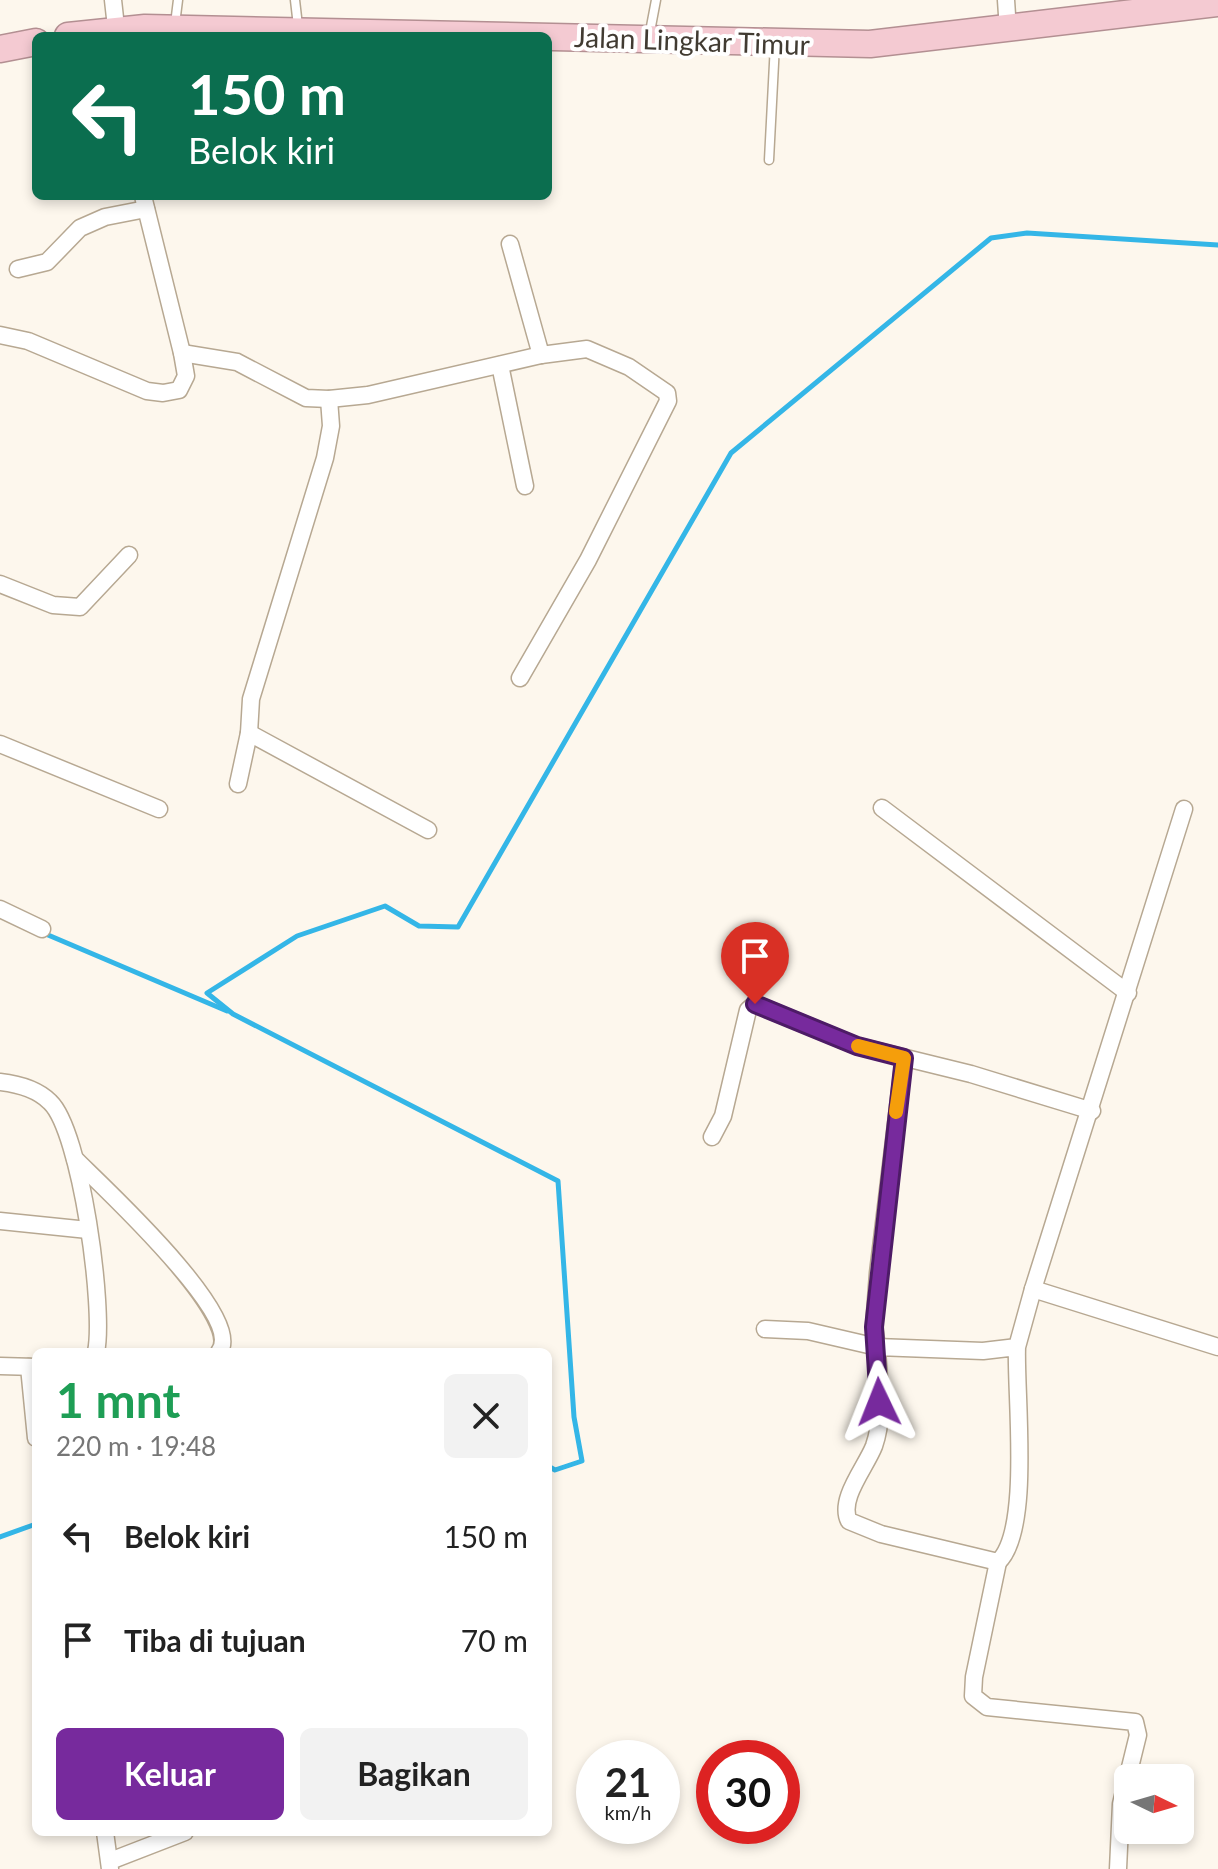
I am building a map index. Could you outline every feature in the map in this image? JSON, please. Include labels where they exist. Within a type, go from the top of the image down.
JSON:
[{"type":"highway","name":"Jalan Lingkar Timur","points":[[552,36],[775,44],[903,43],[1218,3]]},
{"type":"highway","name":"Jalan Lingkar Timur","points":[[132,32],[175,29],[348,32]]},
{"type":"highway","points":[[0,49],[32,43]]},
{"type":"street","points":[[113,0],[117,32]]},
{"type":"street","points":[[1006,0],[1008,30]]},
{"type":"street","points":[[0,335],[28,341],[147,391],[163,393],[179,390],[184,384],[182,353],[145,202],[80,228],[47,262],[18,269]]},
{"type":"street","points":[[510,244],[541,355]]},
{"type":"street","points":[[182,353],[237,362],[306,398],[368,395],[541,355],[587,349],[601,353],[656,382],[667,393],[668,401],[588,560],[520,678]]},
{"type":"street","points":[[500,365],[525,486]]},
{"type":"street","points":[[238,784],[249,733],[251,699],[325,458],[331,426],[329,399]]},
{"type":"street","points":[[0,584],[53,605],[80,607],[129,555]]},
{"type":"street","points":[[249,733],[428,830]]},
{"type":"street","points":[[0,744],[159,809]]},
{"type":"street","points":[[882,808],[1128,993]]},
{"type":"street","points":[[1118,1869],[1121,1804],[1138,1735],[1135,1722],[987,1707],[973,1696],[974,1677],[998,1562],[1005,1555],[1016,1512],[1020,1471],[1017,1347],[1184,809]]},
{"type":"street","points":[[0,909],[42,929]]},
{"type":"street","points":[[712,1137],[723,1116],[751,1005],[857,1046],[971,1074],[1092,1111]]},
{"type":"street","points":[[904,1058],[879,1258],[874,1327],[879,1419],[874,1445],[850,1496],[847,1517],[881,1534],[998,1562]]},
{"type":"street","points":[[0,1082],[38,1092],[53,1103],[65,1125],[88,1230],[96,1348]]},
{"type":"street","points":[[74,1157],[197,1287],[224,1331],[225,1340],[221,1348]]},
{"type":"street","points":[[0,1221],[88,1230]]},
{"type":"street","points":[[1033,1289],[1218,1347]]},
{"type":"street","points":[[765,1329],[808,1331],[877,1347],[983,1351],[1017,1347]]},
{"type":"street","points":[[0,1366],[32,1367]]},
{"type":"street","points":[[106,1836],[110,1865],[176,1836]]},
{"type":"lane","points":[[175,29],[178,0]]},
{"type":"lane","points":[[295,0],[298,31]]},
{"type":"lane","points":[[649,38],[656,0]]},
{"type":"lane","points":[[769,160],[775,44]]},
{"type":"waterway","points":[[552,1468],[582,1461],[574,1417],[558,1181],[233,1014],[207,993],[297,936],[385,906],[419,926],[458,927],[731,453],[991,238],[1027,233],[1218,245]]},
{"type":"waterway","points":[[41,932],[227,1011]]},
{"type":"waterway","points":[[0,1537],[32,1525]]},
{"type":"slow traffic","points":[[858,1046],[904,1058],[896,1112]]},
{"type":"route","points":[[755,1004],[857,1046],[904,1058],[885,1197],[874,1327],[879,1402]]}]
